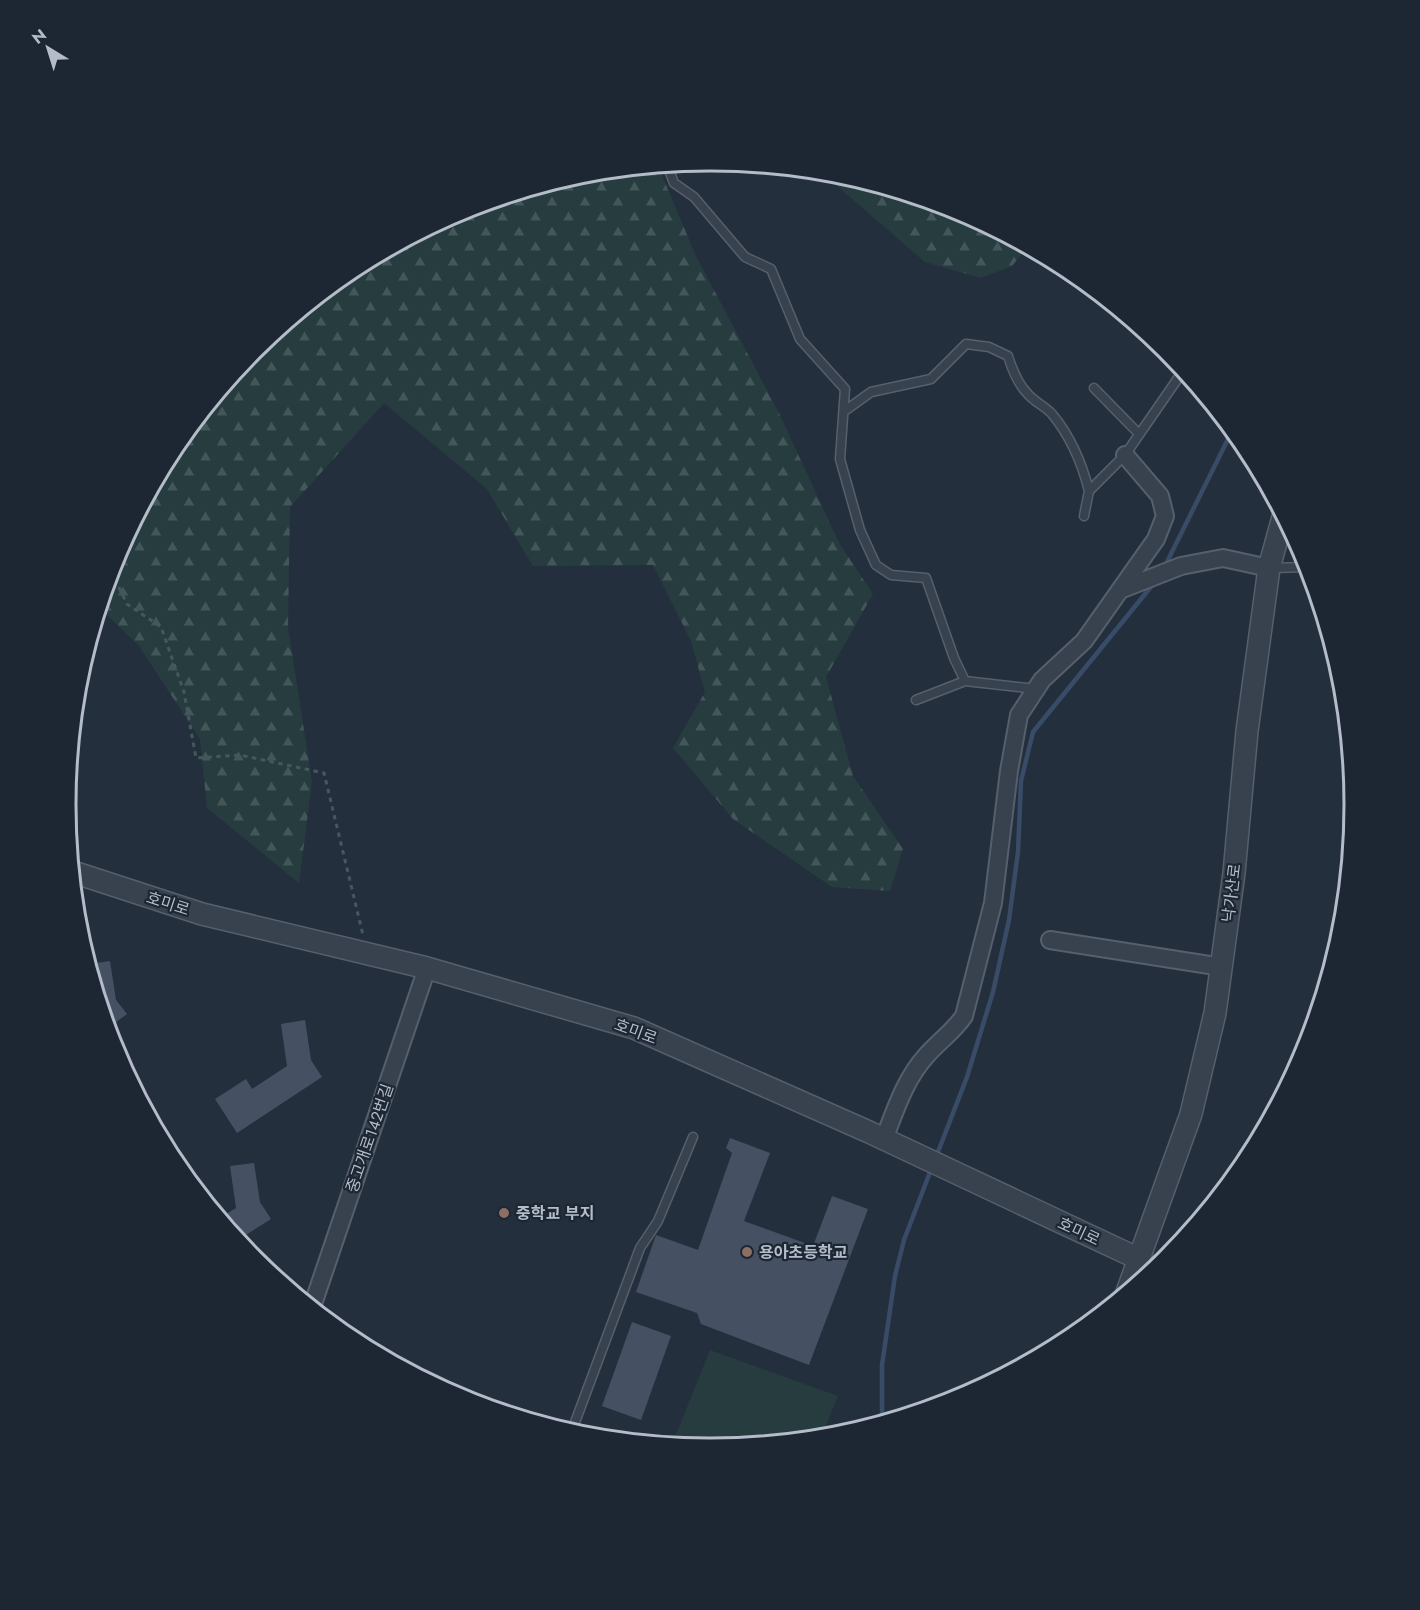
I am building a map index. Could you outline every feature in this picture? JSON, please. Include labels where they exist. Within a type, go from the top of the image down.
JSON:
[{"type":"street","points":[[884,1139],[902,1093],[925,1056],[953,1032],[964,1016],[993,903],[1019,715],[1036,689],[1084,641],[1156,539],[1165,516],[1160,496],[1125,455]]},
{"type":"street","name":"낙가산로","points":[[1139,1259],[1191,1114],[1215,1013],[1234,873],[1247,731],[1269,568],[1280,529]]},
{"type":"street","points":[[1120,590],[1181,566],[1222,558],[1269,568]]},
{"type":"street","name":"호미로","points":[[81,875],[202,914],[427,968],[633,1028],[884,1139],[1139,1259]]},
{"type":"street","points":[[1050,940],[1222,967]]},
{"type":"street","name":"중고개로142번길","points":[[314,1300],[427,968]]},
{"type":"street","points":[[1133,1277],[1139,1259]]},
{"type":"lane","points":[[670,173],[674,183],[694,197],[745,257],[771,269],[800,339],[845,389],[846,410],[840,459],[860,530],[876,565],[891,575],[926,578],[954,658],[965,681]]},
{"type":"lane","points":[[846,410],[871,392],[931,379],[966,344],[988,347],[1008,356],[1012,371],[1027,394],[1052,413],[1070,440],[1082,466],[1089,491],[1084,516]]},
{"type":"lane","points":[[1089,491],[1125,455],[1178,378]]},
{"type":"lane","points":[[1094,388],[1139,434]]},
{"type":"lane","points":[[1269,568],[1297,567]]},
{"type":"lane","points":[[916,700],[965,681],[1036,689]]},
{"type":"lane","points":[[574,1423],[640,1248],[658,1221],[693,1137]]},
{"type":"path","points":[[117,583],[127,604],[161,627],[184,692],[196,758],[240,754],[324,773],[368,954]]},
{"type":"green space","points":[[661,174],[696,256],[779,413],[839,543],[873,594],[826,677],[853,776],[903,849],[890,891],[832,887],[733,819],[673,748],[705,692],[691,641],[653,565],[533,566],[487,489],[384,403],[290,507],[288,627],[312,782],[299,883],[207,808],[200,739],[139,646],[106,614],[142,525],[161,488],[207,419],[262,357],[292,329],[324,302],[393,256],[468,220],[546,193],[627,177]]},
{"type":"green space","points":[[835,184],[914,205],[990,237],[1022,254],[1012,266],[981,278],[925,262]]},
{"type":"green space","points":[[710,1350],[838,1396],[825,1427],[751,1437],[675,1437]]},
{"type":"building","points":[[110,961],[116,1000],[127,1014],[115,1023],[110,1009],[97,963]]},
{"type":"building","points":[[305,1020],[311,1060],[322,1077],[237,1133],[215,1099],[246,1079],[252,1089],[287,1066],[281,1024]]},
{"type":"building","points":[[730,1138],[770,1153],[744,1221],[813,1246],[832,1196],[868,1209],[809,1365],[701,1324],[697,1313],[636,1292],[656,1235],[698,1250],[732,1153],[726,1148]]},
{"type":"building","points":[[254,1163],[260,1202],[271,1219],[245,1235],[226,1214],[236,1208],[230,1166]]},
{"type":"building","points":[[632,1322],[671,1336],[641,1420],[602,1406]]},
{"type":"waterway","points":[[1165,566],[1228,440]]},
{"type":"waterway","points":[[936,1157],[967,1077],[993,992],[1009,920],[1018,852],[1021,781],[1033,732],[1154,583]]},
{"type":"waterway","points":[[882,1415],[882,1365],[895,1276],[904,1240],[932,1167]]},
{"type":"place","name":"중학교 부지","points":[[504,1213]]},
{"type":"place","name":"용아초등학교","points":[[747,1252]]}]
